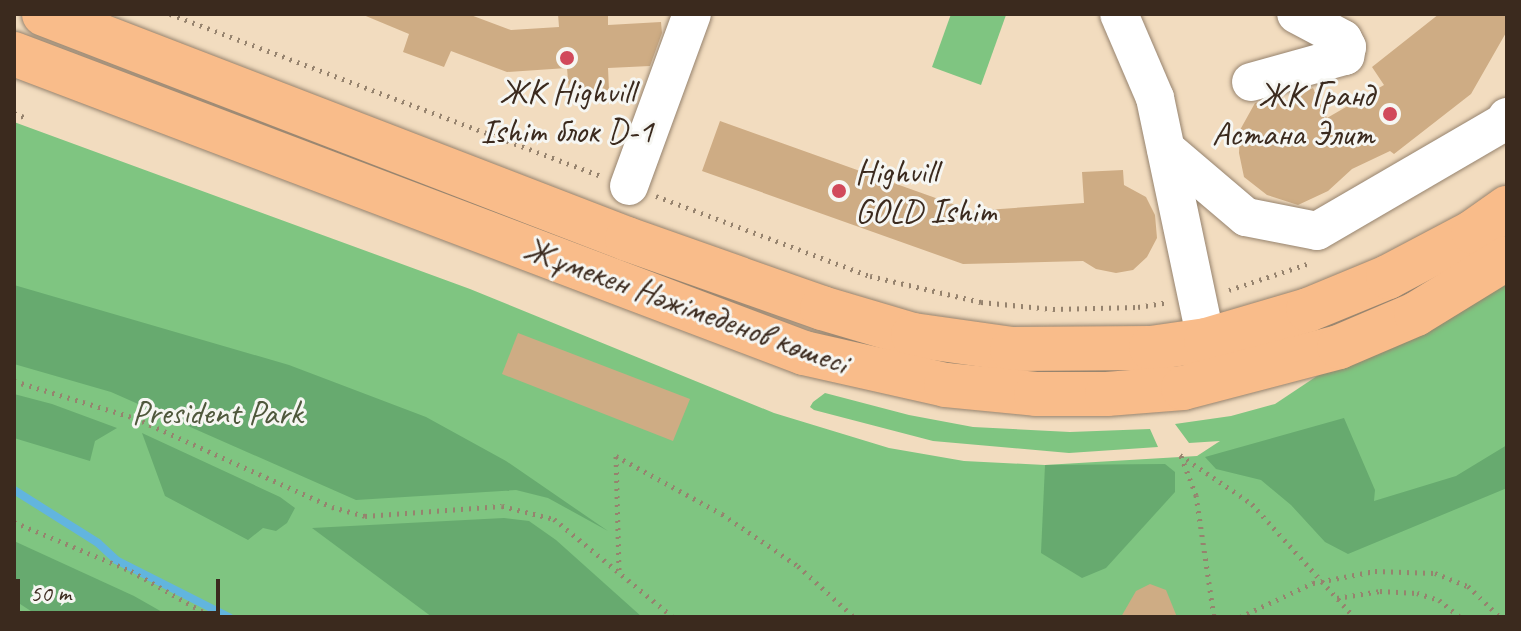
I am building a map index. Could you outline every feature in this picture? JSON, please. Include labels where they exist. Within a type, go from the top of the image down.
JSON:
[{"type":"main road","name":"Жұмекен Нәжімеденов көшесі","points":[[44,14],[627,239],[822,308],[913,335],[1012,349],[1081,351],[1151,348],[1206,340],[1308,310],[1388,277],[1473,232],[1507,208]]},
{"type":"main road","name":"Жұмекен Нәжімеденов көшесі","points":[[14,54],[804,353],[946,385],[1036,394],[1107,394],[1183,388],[1339,347],[1416,314],[1471,284],[1507,258]]},
{"type":"lane","points":[[629,186],[692,14]]},
{"type":"lane","points":[[1119,14],[1155,98],[1206,340]]},
{"type":"lane","points":[[1251,82],[1345,56],[1347,47],[1343,39],[1296,14]]},
{"type":"lane","points":[[1166,149],[1246,217],[1317,231],[1504,122],[1507,117]]},
{"type":"path","points":[[170,14],[870,276],[981,302],[1053,309],[1138,307],[1223,292],[1324,258]]},
{"type":"path","points":[[14,113],[24,117]]},
{"type":"path","points":[[14,381],[135,418],[296,492],[365,516],[502,506],[554,519],[673,617]]},
{"type":"path","points":[[1214,617],[1196,495],[1180,455],[1252,504],[1354,617]]},
{"type":"path","points":[[619,571],[616,456],[722,514],[798,566],[854,617]]},
{"type":"path","points":[[14,522],[131,571],[212,617]]},
{"type":"path","points":[[1240,617],[1320,581],[1375,571],[1435,573],[1468,586],[1500,617]]},
{"type":"path","points":[[1336,598],[1380,591],[1417,593],[1439,600],[1460,617]]},
{"type":"path","points":[[14,611],[23,617]]},
{"type":"green space","points":[[951,14],[1006,15],[981,85],[932,67]]},
{"type":"green space","name":"President Park","points":[[14,122],[470,289],[774,413],[889,448],[964,461],[1045,465],[1197,456],[1220,441],[1189,443],[1175,424],[1231,416],[1275,404],[1317,376],[1473,301],[1507,277],[1507,617],[14,617]]},
{"type":"green space","points":[[14,285],[289,365],[426,417],[506,461],[608,531],[548,498],[516,490],[356,500],[111,392],[14,364]]},
{"type":"green space","points":[[825,393],[909,415],[973,427],[1070,432],[1150,429],[1158,447],[1069,453],[933,441],[810,407]]},
{"type":"green space","points":[[14,394],[52,404],[117,428],[95,441],[90,461],[14,438]]},
{"type":"green space","points":[[1344,418],[1375,490],[1374,501],[1456,476],[1507,445],[1507,488],[1348,554],[1325,542],[1291,505],[1261,480],[1216,469],[1205,457]]},
{"type":"green space","points":[[142,433],[280,497],[295,508],[287,523],[276,531],[263,528],[248,540],[165,496]]},
{"type":"green space","points":[[1165,464],[1175,472],[1175,492],[1106,568],[1082,578],[1041,553],[1045,465]]},
{"type":"green space","points":[[504,518],[529,521],[556,540],[642,617],[432,617],[312,528]]},
{"type":"green space","points":[[14,541],[134,596],[171,617],[40,617],[14,600]]},
{"type":"building","name":"ЖК Highvill Ishim блок D-1","points":[[361,14],[468,14],[511,30],[559,27],[558,14],[608,14],[608,25],[661,22],[662,33],[650,66],[608,68],[609,90],[569,92],[567,68],[507,72],[451,51],[444,67],[403,52],[409,34]]},
{"type":"building","name":"ЖК Гранд Астана Элит","points":[[1439,14],[1507,14],[1507,31],[1471,94],[1394,154],[1390,151],[1352,169],[1328,191],[1298,205],[1267,195],[1244,177],[1239,153],[1240,130],[1255,103],[1276,98],[1279,104],[1313,88],[1327,118],[1384,85],[1372,67]]},
{"type":"building","name":"Highvill GOLD Ishim","points":[[720,121],[972,211],[1084,203],[1082,172],[1123,170],[1124,185],[1146,197],[1155,215],[1157,238],[1147,257],[1133,270],[1116,273],[1096,269],[1083,261],[963,264],[702,171]]},
{"type":"building","points":[[518,333],[690,399],[673,441],[502,374]]},
{"type":"building","points":[[1150,584],[1166,590],[1177,617],[1121,617],[1136,591]]},
{"type":"waterway","points":[[14,490],[98,543],[116,560],[229,617]]},
{"type":"place","name":"ЖК Highvill Ishim блок D-1","points":[[567,58]]},
{"type":"place","name":"ЖК Гранд Астана Элит","points":[[1390,114]]},
{"type":"place","name":"Highvill GOLD Ishim","points":[[839,191]]}]
